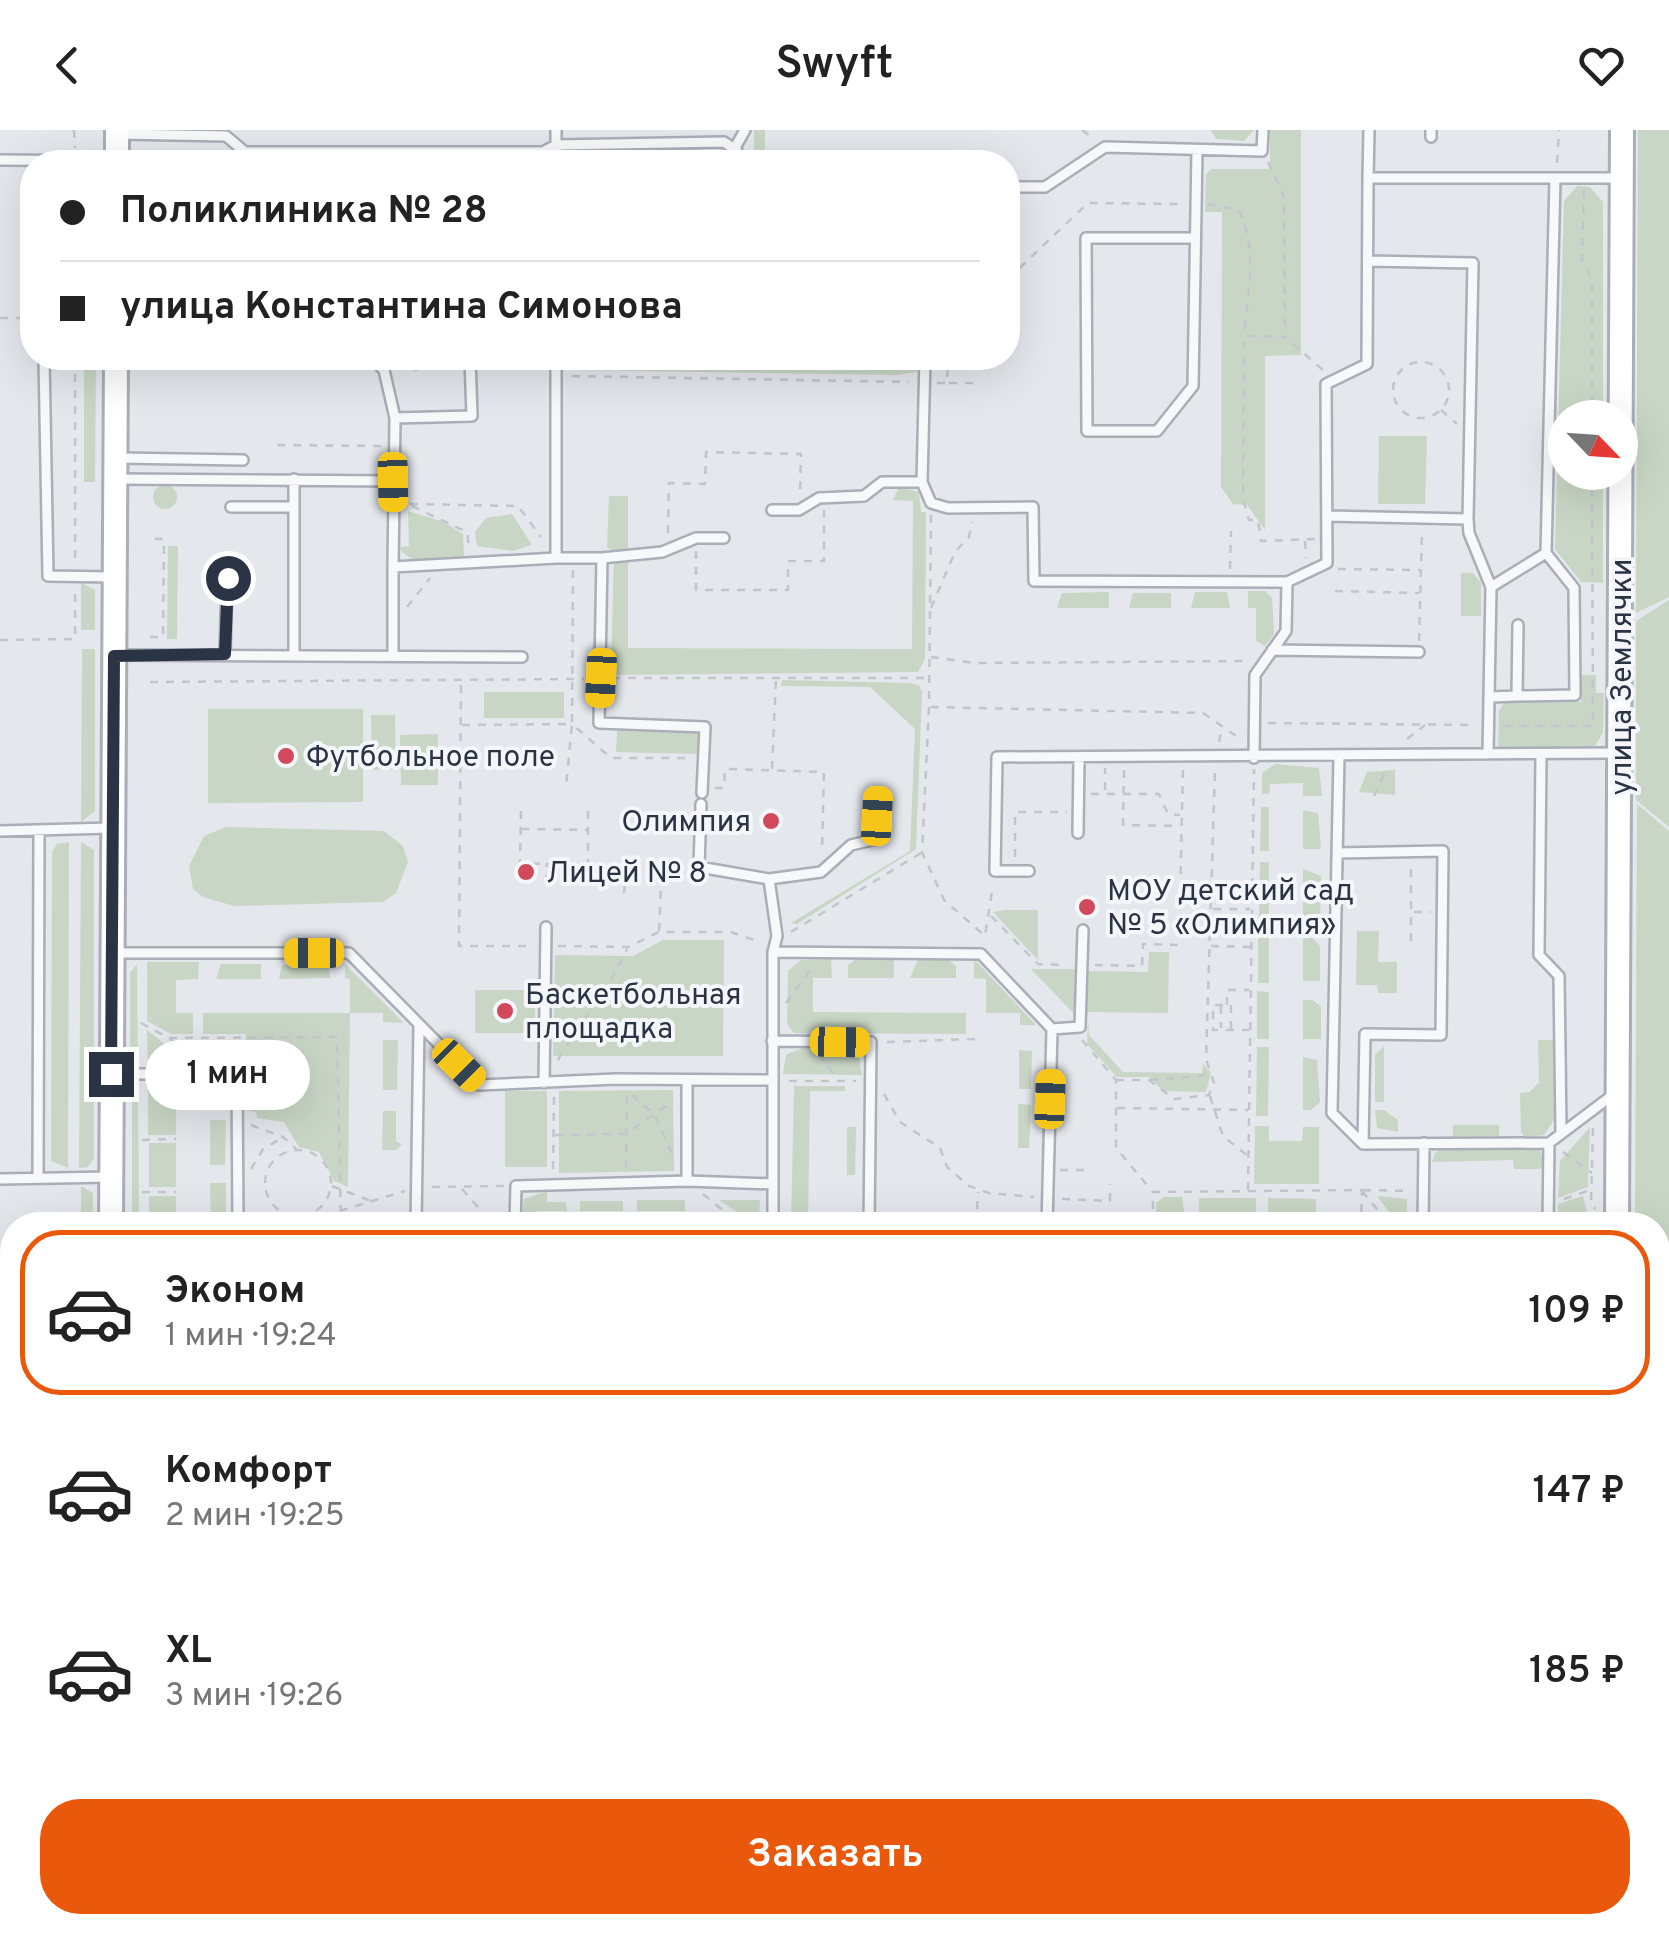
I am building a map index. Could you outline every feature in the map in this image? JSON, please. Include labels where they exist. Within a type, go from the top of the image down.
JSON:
[{"type":"main road","name":"улица Землячки","points":[[1617,1212],[1622,130]]},
{"type":"main road","points":[[110,1212],[116,370]]},
{"type":"lane","points":[[556,130],[556,150]]},
{"type":"lane","points":[[1020,187],[1045,187],[1106,147],[1262,151],[1263,130]]},
{"type":"lane","points":[[924,370],[922,482],[931,504],[1034,507],[1034,581],[1287,582],[1327,563],[1326,384],[1367,364],[1368,130]]},
{"type":"lane","points":[[117,132],[226,136],[239,150]]},
{"type":"lane","points":[[546,150],[556,144],[724,142],[736,150]]},
{"type":"lane","points":[[1195,238],[1086,238],[1087,431],[1157,431],[1193,386],[1196,204],[1196,150]]},
{"type":"lane","points":[[1368,178],[1624,178]]},
{"type":"lane","points":[[1490,697],[1576,695],[1574,588],[1546,553],[1555,178]]},
{"type":"lane","points":[[1368,261],[1473,263],[1468,519],[1469,533],[1491,587],[1488,754]]},
{"type":"lane","points":[[44,370],[48,576],[115,577]]},
{"type":"lane","points":[[384,370],[395,418],[393,653]]},
{"type":"lane","points":[[395,418],[472,416],[470,370]]},
{"type":"lane","points":[[556,370],[556,558]]},
{"type":"lane","points":[[115,469],[243,460]]},
{"type":"lane","points":[[115,469],[393,482]]},
{"type":"lane","points":[[294,479],[294,654]]},
{"type":"lane","points":[[772,510],[800,510],[820,498],[864,496],[882,482],[922,482]]},
{"type":"lane","points":[[231,507],[294,507]]},
{"type":"lane","points":[[1327,516],[1468,519]]},
{"type":"lane","points":[[393,567],[602,558],[668,550],[696,538],[724,538]]},
{"type":"lane","points":[[1491,587],[1546,553]]},
{"type":"lane","points":[[602,558],[599,723],[705,727],[699,867],[769,879],[821,872],[851,845],[876,839],[878,794]]},
{"type":"lane","points":[[225,654],[228,578]]},
{"type":"lane","points":[[1254,758],[1256,675],[1286,631],[1287,582]]},
{"type":"lane","points":[[1517,696],[1518,625]]},
{"type":"lane","points":[[1272,650],[1419,652]]},
{"type":"lane","points":[[114,656],[393,653],[522,657]]},
{"type":"lane","points":[[1028,872],[995,870],[997,757],[1620,753]]},
{"type":"lane","points":[[1541,754],[1540,955],[1559,976],[1562,1131]]},
{"type":"lane","points":[[1340,756],[1332,1113],[1363,1144],[1549,1142],[1616,1092]]},
{"type":"lane","points":[[1078,833],[1079,757]]},
{"type":"lane","points":[[0,831],[113,828]]},
{"type":"lane","points":[[38,1178],[39,830]]},
{"type":"lane","points":[[1337,852],[1443,852],[1441,1035],[1364,1034],[1363,1144]]},
{"type":"lane","points":[[769,879],[777,936],[773,952],[773,1212]]},
{"type":"lane","points":[[546,927],[550,1082]]},
{"type":"lane","points":[[773,952],[981,954],[1052,1028],[1073,1030],[1080,1027],[1083,930]]},
{"type":"lane","points":[[112,953],[349,953],[479,1085],[627,1079],[772,1080]]},
{"type":"lane","points":[[416,1212],[419,1025]]},
{"type":"lane","points":[[1048,1212],[1052,1028]]},
{"type":"lane","points":[[772,1041],[870,1042],[869,1212]]},
{"type":"lane","points":[[111,1074],[237,1074],[238,1212]]},
{"type":"lane","points":[[687,1080],[687,1181]]},
{"type":"lane","points":[[1548,1212],[1549,1142]]},
{"type":"lane","points":[[1423,1212],[1424,1143]]},
{"type":"lane","points":[[0,1179],[111,1177]]},
{"type":"lane","points":[[515,1212],[516,1186],[687,1181],[773,1184]]},
{"type":"path","points":[[1555,178],[1559,130]]},
{"type":"path","points":[[1262,151],[1284,196],[1285,337]]},
{"type":"path","points":[[1584,178],[1582,260],[1592,280],[1592,400]]},
{"type":"path","points":[[1020,268],[1088,203],[1196,204],[1239,210],[1252,248],[1244,336],[1243,499],[1248,520],[1258,520],[1261,541],[1327,539]]},
{"type":"path","points":[[1244,336],[1285,337],[1322,368],[1326,384]]},
{"type":"path","points":[[1419,361],[1438,366],[1450,392],[1441,410],[1425,418],[1408,415],[1393,394],[1401,369],[1419,361]]},
{"type":"path","points":[[0,640],[75,639],[75,370]]},
{"type":"path","points":[[947,383],[948,370]]},
{"type":"path","points":[[556,376],[980,384]]},
{"type":"path","points":[[277,446],[394,446]]},
{"type":"path","points":[[668,550],[669,483],[705,484],[706,452],[801,454],[800,510],[824,510],[824,562],[788,561],[788,590],[696,590],[696,538]]},
{"type":"path","points":[[472,565],[467,532],[406,504],[518,506],[556,558]]},
{"type":"path","points":[[931,504],[930,707],[922,852],[944,900],[985,936],[995,870]]},
{"type":"path","points":[[930,610],[980,508]]},
{"type":"path","points":[[1419,652],[1422,518]]},
{"type":"path","points":[[1230,581],[1231,531]]},
{"type":"path","points":[[150,637],[164,637],[164,539],[151,539]]},
{"type":"path","points":[[1305,539],[1306,572]]},
{"type":"path","points":[[393,623],[440,566]]},
{"type":"path","points":[[1336,569],[1420,570]]},
{"type":"path","points":[[1335,591],[1420,593]]},
{"type":"path","points":[[930,657],[974,663],[1246,662]]},
{"type":"path","points":[[772,770],[776,678]]},
{"type":"path","points":[[150,682],[930,678]]},
{"type":"path","points":[[460,682],[460,946],[628,946],[659,932],[731,932],[761,943]]},
{"type":"path","points":[[930,707],[1203,713],[1222,728],[1254,741]]},
{"type":"path","points":[[460,726],[572,724],[566,745],[566,787]]},
{"type":"path","points":[[1392,756],[1426,724]]},
{"type":"path","points":[[1222,728],[1216,758],[1206,1058],[1213,1069],[1214,1083],[1209,1095],[1223,1136],[1248,1156]]},
{"type":"path","points":[[1104,794],[1105,757]]},
{"type":"path","points":[[1124,757],[1123,825],[1181,826]]},
{"type":"path","points":[[990,914],[1038,964],[1142,966],[1142,944],[1178,945],[1183,757]]},
{"type":"path","points":[[1248,1190],[1254,758]]},
{"type":"path","points":[[1374,796],[1387,767]]},
{"type":"path","points":[[702,795],[724,788],[725,769],[824,772],[821,872]]},
{"type":"path","points":[[1079,794],[1160,794],[1168,814],[1182,815]]},
{"type":"path","points":[[521,811],[520,863],[598,864]]},
{"type":"path","points":[[588,811],[588,864]]},
{"type":"path","points":[[1015,872],[1015,812],[1078,812]]},
{"type":"path","points":[[520,829],[588,830]]},
{"type":"path","points":[[777,936],[922,852]]},
{"type":"path","points":[[1411,941],[1412,852]]},
{"type":"path","points":[[546,883],[547,864]]},
{"type":"path","points":[[659,932],[662,865],[699,867]]},
{"type":"path","points":[[624,893],[625,883],[661,884]]},
{"type":"path","points":[[1210,908],[1252,909]]},
{"type":"path","points":[[1411,912],[1442,912]]},
{"type":"path","points":[[553,1185],[550,1082],[554,1066],[575,1029],[610,987],[628,946]]},
{"type":"path","points":[[1210,946],[1251,947]]},
{"type":"path","points":[[773,1020],[824,952]]},
{"type":"path","points":[[1222,1030],[1227,990],[1250,990]]},
{"type":"path","points":[[1231,1030],[1231,1005],[1213,1005],[1212,1030],[1231,1030],[1250,1030]]},
{"type":"path","points":[[1212,1018],[1231,1017]]},
{"type":"path","points":[[141,1023],[169,1038],[206,1074]]},
{"type":"path","points":[[1073,1030],[1116,1080],[1116,1148],[1153,1192],[1153,1212]]},
{"type":"path","points":[[169,1038],[337,1036],[342,1211]]},
{"type":"path","points":[[870,1042],[975,1039]]},
{"type":"path","points":[[808,1042],[839,1081]]},
{"type":"path","points":[[1116,1080],[1202,1076],[1213,1069]]},
{"type":"path","points":[[626,1183],[627,1079]]},
{"type":"path","points":[[772,1080],[870,1081],[892,1100],[900,1122],[940,1148],[948,1167],[978,1190],[1048,1199],[1110,1201],[1110,1184]]},
{"type":"path","points":[[1149,1080],[1174,1099],[1209,1095]]},
{"type":"path","points":[[554,1135],[626,1134],[688,1091]]},
{"type":"path","points":[[1593,1107],[1591,1190],[1596,1209]]},
{"type":"path","points":[[1117,1108],[1249,1110]]},
{"type":"path","points":[[237,1126],[256,1125],[283,1137],[297,1150],[318,1157],[330,1185],[372,1201]]},
{"type":"path","points":[[237,1169],[254,1169],[264,1149],[283,1137]]},
{"type":"path","points":[[142,1140],[176,1139]]},
{"type":"path","points":[[1549,1142],[1592,1173]]},
{"type":"path","points":[[288,1212],[273,1205],[265,1185],[266,1174],[278,1157],[297,1150]]},
{"type":"path","points":[[1048,1169],[1087,1170]]},
{"type":"path","points":[[309,1212],[318,1209],[330,1185]]},
{"type":"path","points":[[339,1212],[416,1188],[516,1186]]},
{"type":"path","points":[[460,1187],[482,1212]]},
{"type":"path","points":[[977,1212],[978,1190]]},
{"type":"path","points":[[1361,1212],[1362,1190]]},
{"type":"path","points":[[1362,1190],[1380,1212]]},
{"type":"path","points":[[1153,1192],[1407,1190],[1412,1195]]},
{"type":"path","points":[[1548,1205],[1591,1190]]},
{"type":"path","points":[[142,1192],[176,1192]]},
{"type":"green space","points":[[754,130],[765,130],[765,150],[754,150]]},
{"type":"green space","points":[[1211,130],[1254,130],[1244,141],[1216,139]]},
{"type":"green space","points":[[1270,130],[1301,130],[1301,355],[1265,356],[1265,530],[1247,505],[1233,504],[1221,487],[1222,212],[1205,212],[1206,174],[1212,169],[1270,169]]},
{"type":"green space","points":[[1638,130],[1669,130],[1669,597],[1636,613]]},
{"type":"green space","points":[[1577,186],[1590,187],[1603,202],[1603,400],[1559,400],[1564,201]]},
{"type":"green space","points":[[84,370],[96,370],[95,482],[84,482]]},
{"type":"green space","points":[[580,370],[917,370],[896,375]]},
{"type":"green space","points":[[1379,436],[1427,436],[1425,504],[1378,504]]},
{"type":"green space","points":[[165,485],[177,497],[165,509],[153,497]]},
{"type":"green space","points":[[899,487],[919,492],[921,512],[926,512],[925,659],[918,672],[611,675],[614,552],[607,547],[609,496],[628,496],[628,648],[912,649],[913,501],[893,500]]},
{"type":"green space","points":[[1557,490],[1603,490],[1603,583],[1581,582],[1555,549]]},
{"type":"green space","points":[[408,511],[444,522],[463,534],[464,559],[428,562],[405,554],[399,547],[409,546]]},
{"type":"green space","points":[[512,514],[532,545],[513,551],[477,546],[475,532],[486,518]]},
{"type":"green space","points":[[168,546],[178,546],[177,639],[167,639]]},
{"type":"green space","points":[[1461,573],[1473,573],[1481,583],[1481,616],[1461,616]]},
{"type":"green space","points":[[81,583],[95,590],[95,630],[81,630]]},
{"type":"green space","points":[[1248,591],[1265,591],[1272,598],[1274,634],[1265,646],[1256,641],[1256,608],[1248,608]]},
{"type":"green space","points":[[1109,592],[1109,608],[1057,608],[1062,593]]},
{"type":"green space","points":[[1195,592],[1227,592],[1230,608],[1191,608]]},
{"type":"green space","points":[[1133,593],[1171,593],[1171,608],[1129,608]]},
{"type":"green space","points":[[1669,600],[1669,827],[1636,800],[1636,621]]},
{"type":"green space","points":[[82,649],[95,649],[95,811],[81,822]]},
{"type":"green space","points":[[1582,675],[1596,675],[1596,693],[1604,693],[1603,732],[1595,746],[1498,748],[1499,711],[1504,703],[1581,702]]},
{"type":"green space","points":[[782,680],[909,683],[919,685],[922,692],[916,849],[797,924],[791,923],[910,851],[915,729],[870,687],[781,686]]},
{"type":"green space","points":[[484,692],[564,692],[564,718],[484,718]]},
{"type":"green space","name":"Футбольное поле","points":[[208,709],[363,709],[363,802],[208,803]]},
{"type":"green space","points":[[371,715],[395,715],[396,769],[372,770]]},
{"type":"green space","points":[[617,731],[698,733],[698,754],[616,752]]},
{"type":"green space","points":[[438,734],[438,785],[401,785],[400,735]]},
{"type":"green space","points":[[1275,764],[1319,768],[1322,796],[1303,796],[1303,783],[1270,784],[1269,794],[1262,794],[1262,773]]},
{"type":"green space","points":[[1395,770],[1395,795],[1359,792],[1367,772]]},
{"type":"green space","points":[[1637,804],[1669,831],[1669,1212],[1635,1212]]},
{"type":"green space","points":[[1261,807],[1269,807],[1269,851],[1260,851]]},
{"type":"green space","points":[[1303,810],[1318,813],[1321,849],[1303,849]]},
{"type":"green space","points":[[226,827],[384,831],[403,846],[408,862],[396,893],[383,902],[234,906],[203,897],[193,889],[189,866],[204,836]]},
{"type":"green space","points":[[69,842],[68,1168],[51,1161],[52,852],[57,844]]},
{"type":"green space","points":[[81,842],[94,850],[94,1158],[88,1167],[79,1168]]},
{"type":"green space","points":[[1260,862],[1269,862],[1269,921],[1259,920]]},
{"type":"green space","points":[[1303,869],[1321,876],[1320,921],[1303,921]]},
{"type":"green space","points":[[1038,910],[1038,960],[993,912]]},
{"type":"green space","points":[[1258,931],[1269,932],[1269,983],[1258,983]]},
{"type":"green space","points":[[1357,931],[1379,931],[1378,962],[1397,962],[1397,993],[1378,993],[1377,985],[1356,985]]},
{"type":"green space","points":[[1303,938],[1313,938],[1320,946],[1320,981],[1303,981]]},
{"type":"green space","points":[[663,940],[724,940],[723,1056],[553,1056],[555,955],[633,956]]},
{"type":"green space","points":[[1149,952],[1169,952],[1168,1013],[1085,1012],[1086,971],[1148,972]]},
{"type":"green space","points":[[831,959],[832,978],[813,978],[813,1012],[966,1013],[966,1034],[794,1033],[787,1024],[788,971],[801,960]]},
{"type":"green space","points":[[856,959],[894,959],[894,978],[848,978],[848,965]]},
{"type":"green space","points":[[974,959],[1036,1025],[1020,1025],[1020,1013],[986,1013],[986,979],[974,978]]},
{"type":"green space","points":[[918,960],[949,960],[956,966],[956,978],[910,978]]},
{"type":"green space","points":[[147,962],[199,962],[198,979],[176,980],[176,1013],[193,1013],[193,1034],[171,1034],[147,1021]]},
{"type":"green space","points":[[137,964],[138,1067],[130,1060],[130,973]]},
{"type":"green space","points":[[221,964],[261,964],[261,979],[216,979]]},
{"type":"green space","points":[[322,964],[329,969],[330,978],[279,979],[282,965]]},
{"type":"green space","points":[[345,964],[404,1023],[383,1022],[383,1013],[350,1013],[350,979],[345,978]]},
{"type":"green space","points":[[1031,969],[1077,969],[1076,1016]]},
{"type":"green space","name":"Баскетбольная площадка","points":[[475,990],[535,990],[535,1033],[475,1033]]},
{"type":"green space","points":[[1257,991],[1269,992],[1269,1039],[1257,1039]]},
{"type":"green space","points":[[1303,1000],[1313,1000],[1321,1007],[1321,1039],[1303,1039]]},
{"type":"green space","points":[[203,1013],[350,1013],[348,1187],[334,1181],[319,1152],[299,1147],[284,1122],[257,1118],[256,1112],[243,1110],[242,1067],[204,1067],[179,1042],[246,1041],[246,1034],[203,1034]]},
{"type":"green space","points":[[1088,1020],[1089,1035],[1123,1072],[1202,1073],[1203,1064],[1211,1073],[1206,1092],[1163,1091],[1149,1077],[1117,1077],[1087,1044]]},
{"type":"green space","points":[[147,1030],[194,1067],[148,1067]]},
{"type":"green space","points":[[383,1040],[398,1040],[397,1090],[383,1090]]},
{"type":"green space","points":[[1538,1040],[1553,1040],[1554,1120],[1544,1135],[1525,1137],[1521,1132],[1520,1093],[1529,1092],[1539,1083]]},
{"type":"green space","points":[[1384,1046],[1384,1102],[1375,1102],[1375,1055]]},
{"type":"green space","points":[[1257,1047],[1269,1047],[1268,1116],[1256,1116]]},
{"type":"green space","points":[[802,1048],[858,1051],[862,1075],[783,1074],[786,1055]]},
{"type":"green space","points":[[1019,1050],[1032,1051],[1031,1089],[1019,1089]]},
{"type":"green space","points":[[1303,1057],[1317,1060],[1320,1102],[1311,1110],[1303,1110]]},
{"type":"green space","points":[[138,1079],[139,1212],[132,1212],[132,1087]]},
{"type":"green space","points":[[148,1079],[210,1079],[210,1083],[176,1084],[176,1135],[148,1135]]},
{"type":"green space","points":[[210,1083],[226,1087],[226,1103],[210,1103]]},
{"type":"green space","points":[[794,1086],[845,1086],[845,1091],[810,1091],[808,1212],[791,1212]]},
{"type":"green space","points":[[673,1090],[674,1171],[559,1173],[559,1091]]},
{"type":"green space","points":[[505,1091],[547,1091],[547,1167],[505,1167]]},
{"type":"green space","points":[[1018,1104],[1031,1105],[1029,1148],[1018,1148]]},
{"type":"green space","points":[[1375,1110],[1384,1110],[1398,1120],[1398,1132],[1377,1128]]},
{"type":"green space","points":[[383,1111],[396,1111],[396,1141],[402,1144],[396,1150],[382,1150]]},
{"type":"green space","points":[[210,1120],[226,1120],[225,1165],[210,1165]]},
{"type":"green space","points":[[1453,1125],[1499,1125],[1499,1136],[1453,1137]]},
{"type":"green space","points":[[1255,1126],[1269,1126],[1269,1141],[1302,1141],[1303,1127],[1319,1127],[1319,1184],[1254,1184]]},
{"type":"green space","points":[[847,1127],[856,1127],[855,1175],[847,1175]]},
{"type":"green space","points":[[1590,1127],[1588,1187],[1558,1198],[1560,1161]]},
{"type":"green space","points":[[149,1143],[176,1143],[176,1187],[149,1187]]},
{"type":"green space","points":[[1442,1149],[1539,1149],[1546,1163],[1540,1169],[1514,1169],[1513,1160],[1432,1162],[1435,1153]]},
{"type":"green space","points":[[210,1183],[226,1183],[226,1212],[211,1212]]},
{"type":"green space","points":[[81,1186],[93,1193],[93,1212],[81,1212]]},
{"type":"green space","points":[[547,1191],[547,1202],[566,1202],[567,1211],[522,1212],[524,1199]]},
{"type":"green space","points":[[149,1196],[176,1196],[176,1212],[149,1212]]},
{"type":"green space","points":[[1377,1196],[1407,1199],[1407,1212],[1389,1212]]},
{"type":"green space","points":[[1583,1196],[1587,1212],[1558,1212],[1558,1204]]},
{"type":"green space","points":[[1164,1197],[1182,1197],[1184,1212],[1156,1212],[1156,1203]]},
{"type":"green space","points":[[1199,1198],[1256,1198],[1256,1212],[1199,1212]]},
{"type":"green space","points":[[1268,1198],[1316,1199],[1316,1212],[1268,1212]]},
{"type":"green space","points":[[637,1200],[685,1200],[685,1211],[637,1211]]},
{"type":"green space","points":[[719,1200],[760,1200],[759,1212],[737,1212]]},
{"type":"green space","points":[[580,1201],[623,1201],[623,1211],[580,1211]]},
{"type":"place","name":"Футбольное поле","points":[[286,756]]},
{"type":"place","name":"Олимпия","points":[[771,821]]},
{"type":"place","name":"Лицей № 8","points":[[526,872]]},
{"type":"place","name":"МОУ детский сад № 5 «Олимпия»","points":[[1087,907]]},
{"type":"place","name":"Баскетбольная площадка","points":[[505,1011]]},
{"type":"route","points":[[111,1074],[114,656],[225,654],[228,578]]}]
